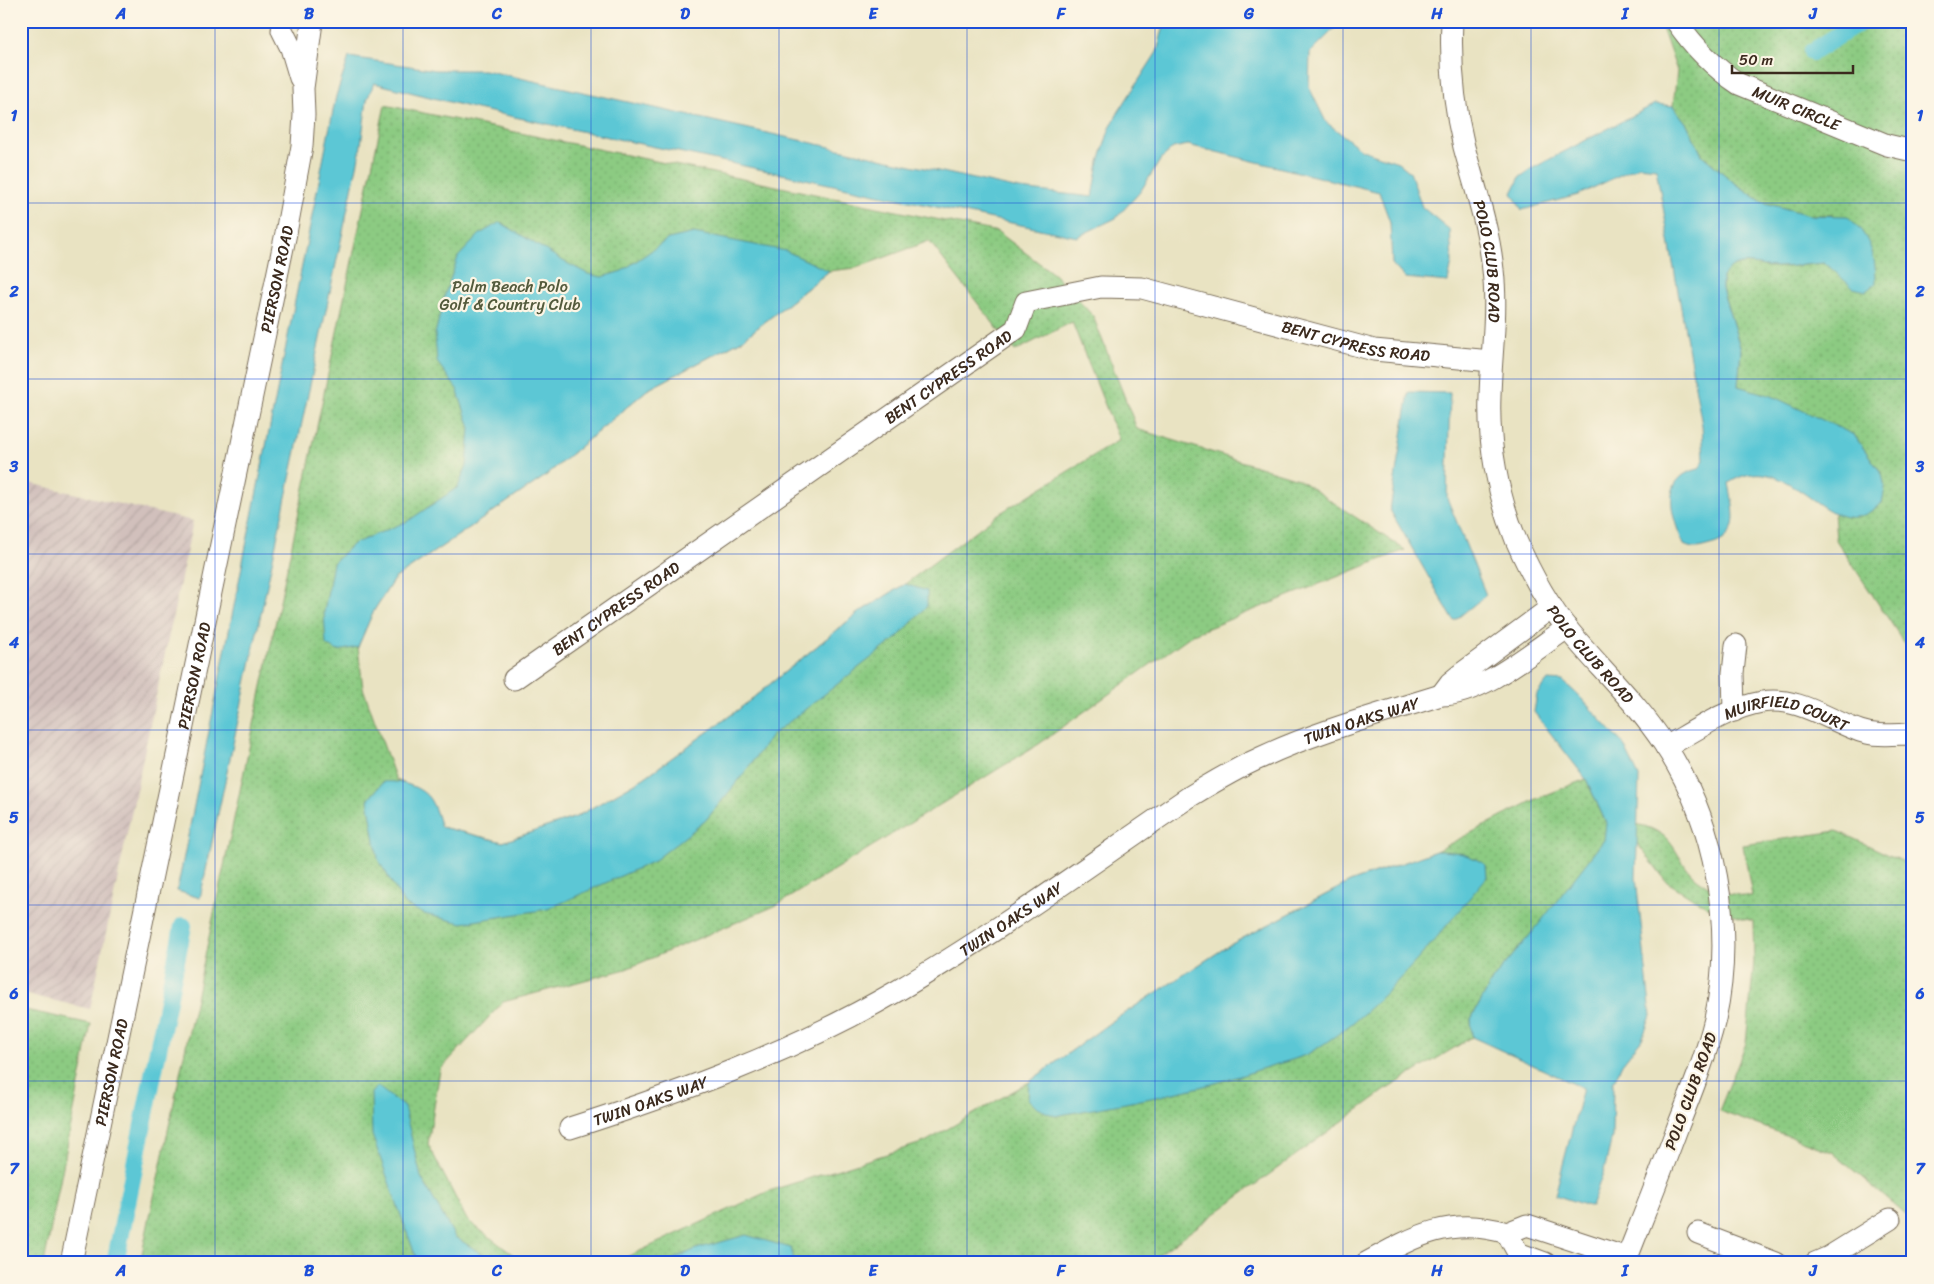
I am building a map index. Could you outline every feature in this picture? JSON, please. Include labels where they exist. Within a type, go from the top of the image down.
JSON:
[{"type":"street","points":[[274,25],[298,29],[312,21]]},
{"type":"street","name":"PIERSON ROAD","points":[[71,1263],[286,233],[302,146],[303,88],[312,21]]},
{"type":"street","name":"POLO CLUB ROAD","points":[[1452,21],[1452,68],[1455,98],[1464,144],[1491,247],[1494,275],[1495,317],[1490,418],[1499,485],[1516,538],[1534,577],[1552,607],[1567,628],[1641,711],[1666,747],[1692,798],[1714,862],[1721,904],[1721,974],[1716,1016],[1705,1056],[1626,1260]]},
{"type":"street","name":"MUIR CIRCLE","points":[[1676,21],[1701,54],[1718,71],[1739,84],[1887,145],[1913,151]]},
{"type":"street","name":"PIERSON ROAD","points":[[274,25],[291,48],[303,88]]},
{"type":"street","name":"BENT CYPRESS ROAD","points":[[514,679],[1016,329],[1026,302],[1101,287],[1142,288],[1374,350],[1492,361]]},
{"type":"street","name":"TWIN OAKS WAY","points":[[1441,695],[1450,683],[1461,674],[1552,607]]},
{"type":"street","name":"TWIN OAKS WAY","points":[[570,1128],[696,1086],[831,1026],[896,992],[959,954],[1219,778],[1261,757],[1304,740],[1441,695],[1455,693],[1481,684],[1567,628]]},
{"type":"street","points":[[1734,711],[1733,673],[1736,645]]},
{"type":"street","name":"MUIRFIELD COURT","points":[[1666,747],[1734,711],[1765,701],[1797,704],[1860,731],[1877,735],[1913,734]]},
{"type":"street","points":[[1815,1263],[1829,1257],[1890,1220]]},
{"type":"street","points":[[1366,1263],[1406,1241],[1431,1231],[1471,1226],[1507,1233],[1527,1226],[1626,1260]]},
{"type":"street","points":[[1507,1233],[1518,1252],[1545,1263]]},
{"type":"street","points":[[1698,1233],[1741,1257],[1776,1263]]},
{"type":"shaded area","points":[[21,481],[193,521],[90,1009],[21,993]]},
{"type":"green space","points":[[1664,21],[1913,21],[1913,656],[1836,540],[1834,512],[1838,514],[1882,474],[1854,435],[1738,386],[1741,350],[1722,289],[1722,276],[1735,266],[1741,264],[1789,267],[1825,263],[1839,274],[1833,215],[1809,215],[1762,202],[1732,181],[1702,155],[1687,124],[1673,106],[1677,71],[1662,28]]},
{"type":"green space","name":"Palm Beach Polo Golf & Country Club","points":[[385,105],[998,232],[1055,275],[1093,316],[1137,429],[1298,479],[1405,550],[1193,634],[1039,744],[775,906],[626,969],[503,1002],[440,1070],[428,1144],[467,1220],[524,1263],[140,1263]],"holes":[[[929,241],[1015,351],[1072,322],[1119,440],[997,515],[905,584],[858,613],[738,710],[644,778],[576,817],[503,842],[441,827],[426,796],[415,788],[396,780],[363,688],[358,647],[373,612],[394,579],[544,477],[647,390],[742,340],[829,271],[856,268]]]},
{"type":"green space","points":[[1586,779],[1606,823],[1639,825],[1658,832],[1668,840],[1685,866],[1695,877],[1709,886],[1727,893],[1752,896],[1743,845],[1837,831],[1913,866],[1913,1221],[1832,1152],[1719,1111],[1746,1043],[1754,962],[1753,921],[1711,909],[1667,882],[1636,842],[1535,929],[1493,979],[1471,1019],[1472,1037],[1387,1089],[1147,1263],[614,1263],[769,1191],[925,1142],[1029,1082],[1111,1022],[1228,946],[1350,882],[1436,851],[1536,799]]},
{"type":"green space","points":[[21,1009],[91,1024],[44,1263],[21,1263]]},
{"type":"water","points":[[1165,21],[1342,21],[1310,53],[1309,87],[1326,122],[1362,150],[1398,162],[1410,172],[1422,207],[1450,230],[1452,262],[1448,282],[1405,278],[1392,264],[1390,222],[1379,192],[1188,145],[1173,148],[1161,159],[1140,192],[1116,218],[1077,237],[477,109],[374,83],[367,100],[360,152],[200,898],[177,891],[336,96],[349,57],[436,70],[484,70],[1019,189],[1093,197],[1099,162],[1109,130],[1157,52]]},
{"type":"water","points":[[1655,104],[1673,106],[1687,124],[1702,155],[1732,181],[1762,202],[1809,215],[1847,216],[1866,238],[1875,263],[1876,283],[1866,291],[1853,288],[1825,263],[1789,267],[1741,264],[1728,270],[1722,277],[1722,289],[1741,350],[1738,386],[1772,396],[1854,435],[1882,474],[1885,488],[1882,503],[1867,514],[1856,517],[1842,516],[1827,509],[1782,480],[1765,474],[1748,475],[1729,483],[1734,520],[1728,535],[1721,541],[1703,547],[1694,548],[1684,545],[1673,511],[1673,489],[1678,480],[1686,473],[1699,469],[1704,460],[1702,425],[1656,168],[1639,166],[1578,195],[1522,210],[1512,193],[1520,177],[1533,168]]},
{"type":"water","points":[[500,222],[563,261],[588,274],[602,277],[622,271],[668,239],[694,233],[786,251],[829,271],[742,340],[647,390],[544,477],[394,579],[373,612],[358,647],[338,651],[326,645],[324,612],[333,563],[353,544],[408,521],[458,487],[467,465],[470,428],[457,389],[437,362],[435,334],[445,294],[458,257],[480,234]]},
{"type":"water","points":[[1409,392],[1450,393],[1447,498],[1486,595],[1454,621],[1390,510]]},
{"type":"water","points":[[905,584],[927,591],[927,606],[898,637],[771,736],[739,780],[705,821],[654,861],[548,909],[462,923],[424,914],[404,904],[378,859],[368,800],[383,782],[403,783],[422,791],[433,804],[441,827],[503,842],[576,817],[644,778],[738,710],[858,613]]},
{"type":"water","points":[[1548,680],[1563,681],[1580,697],[1624,745],[1639,777],[1636,878],[1651,1016],[1642,1039],[1622,1064],[1613,1083],[1612,1137],[1605,1167],[1591,1207],[1555,1195],[1583,1088],[1472,1037],[1471,1019],[1493,979],[1535,929],[1604,840],[1606,823],[1586,779],[1534,712],[1537,694]]},
{"type":"water","points":[[1436,851],[1456,853],[1474,858],[1486,865],[1487,877],[1427,949],[1384,995],[1337,1035],[1311,1052],[1212,1084],[1055,1116],[1037,1108],[1028,1099],[1029,1082],[1111,1022],[1228,946],[1350,882]]},
{"type":"water","points":[[377,1086],[404,1107],[421,1177],[455,1237],[497,1263],[418,1263],[372,1135],[371,1093]]},
{"type":"water","points":[[746,1235],[791,1248],[795,1263],[665,1263],[696,1249]]},
{"type":"waterway","points":[[1812,52],[1862,21]]},
{"type":"waterway","points":[[115,1263],[183,926]]}]
